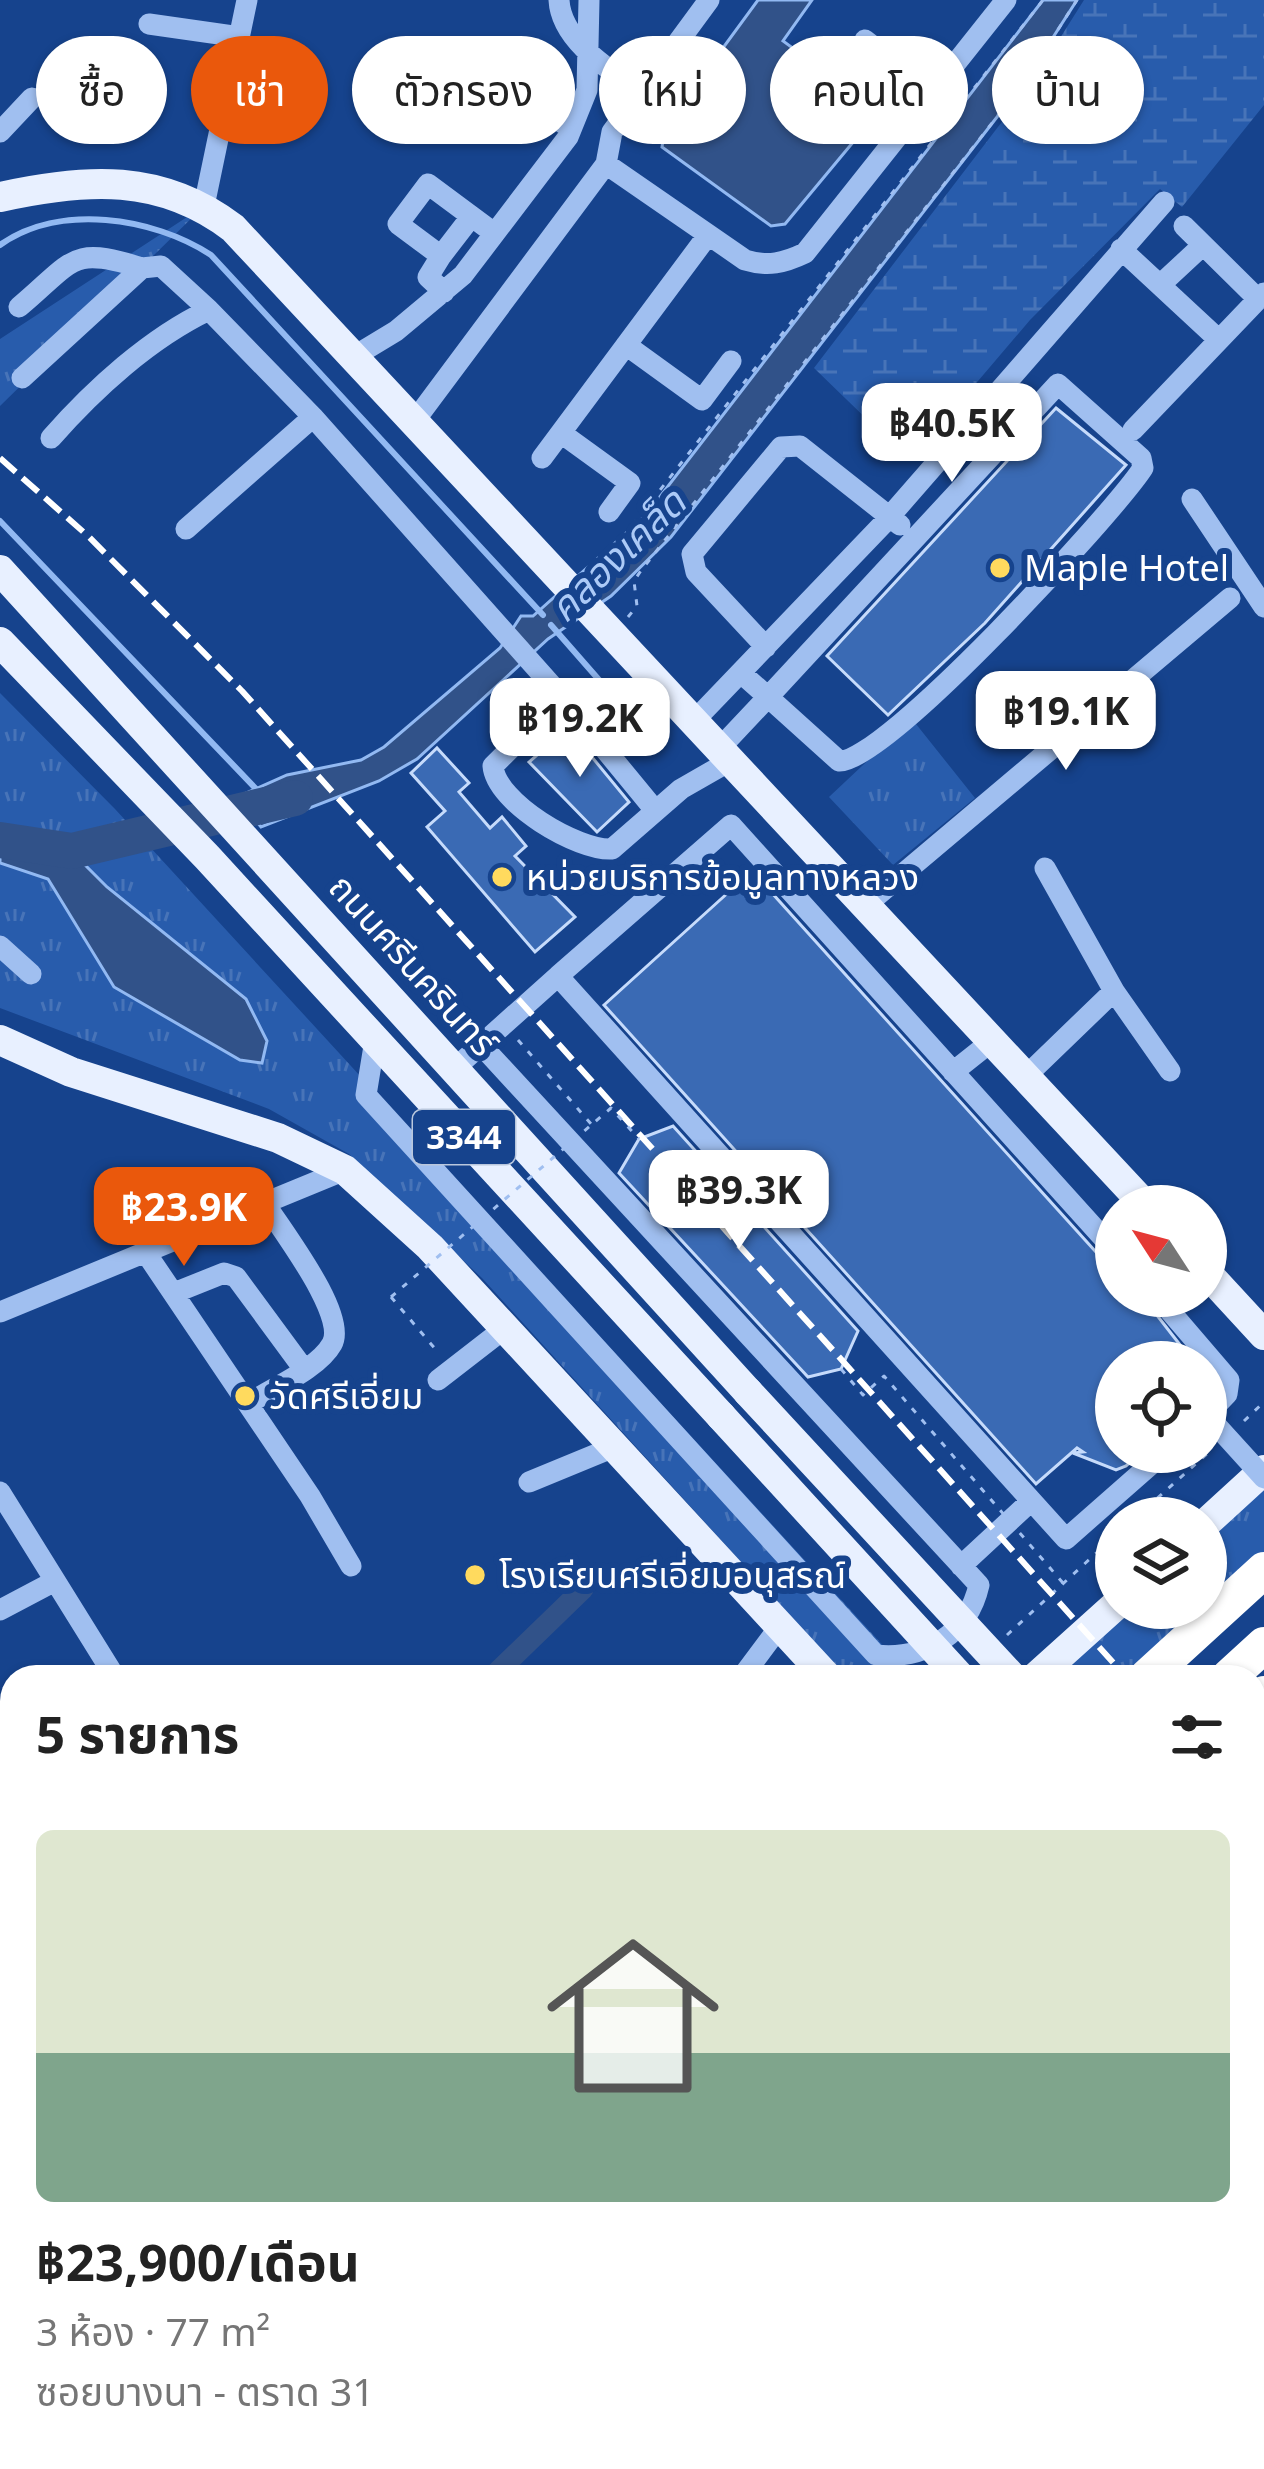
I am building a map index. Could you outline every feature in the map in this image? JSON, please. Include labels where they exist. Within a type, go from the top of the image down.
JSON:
[{"type":"highway","points":[[1160,1665],[1264,1570]]},
{"type":"highway","points":[[1194,1665],[1264,1601]]},
{"type":"main road","points":[[0,210],[14,194],[117,184],[164,188],[204,206],[260,255],[1126,1185]]},
{"type":"main road","name":"ถนนศรีนครินทร์","points":[[0,570],[1001,1665]]},
{"type":"main road","name":"3344","points":[[0,642],[208,857],[949,1665]]},
{"type":"main road","points":[[0,1040],[70,1072],[278,1138],[345,1170],[430,1247],[816,1665]]},
{"type":"main road","points":[[1227,1295],[1264,1335]]},
{"type":"main road","points":[[1227,1505],[1264,1474]]},
{"type":"main road","points":[[1049,1665],[1095,1624]]},
{"type":"street","points":[[240,36],[247,0]]},
{"type":"street","points":[[559,0],[568,28],[599,62]]},
{"type":"street","points":[[575,120],[587,91],[589,0]]},
{"type":"street","points":[[682,36],[709,0]]},
{"type":"street","points":[[968,49],[1006,0]]},
{"type":"street","points":[[149,24],[233,36]]},
{"type":"street","points":[[0,132],[32,98]]},
{"type":"street","points":[[204,206],[217,144]]},
{"type":"street","points":[[353,357],[444,292],[560,144]]},
{"type":"street","points":[[412,422],[606,164],[610,144]]},
{"type":"street","points":[[606,164],[759,265],[806,253],[893,144]]},
{"type":"street","points":[[441,256],[398,224],[428,184],[494,233]]},
{"type":"street","points":[[693,722],[889,517],[1164,202]]},
{"type":"street","points":[[444,292],[428,277],[472,217]]},
{"type":"street","points":[[1132,430],[1261,296],[1184,226]]},
{"type":"street","points":[[542,458],[708,235]]},
{"type":"street","points":[[1160,285],[1202,245]]},
{"type":"street","points":[[1121,249],[1218,339]]},
{"type":"street","points":[[19,307],[77,259],[95,253],[142,268],[161,266],[314,417],[562,697],[654,809]]},
{"type":"street","points":[[22,378],[142,268]]},
{"type":"street","points":[[51,438],[82,403],[185,321],[209,310]]},
{"type":"street","points":[[626,345],[702,400],[731,361]]},
{"type":"street","points":[[562,697],[497,758],[494,776],[549,827],[601,849],[612,849],[654,809],[724,755],[768,697],[983,459],[1058,384],[1141,458],[1143,468],[995,635],[864,755],[839,761],[768,697],[741,674]]},
{"type":"street","points":[[186,529],[314,417]]},
{"type":"street","points":[[561,433],[630,483],[609,512]]},
{"type":"street","points":[[957,434],[983,459]]},
{"type":"street","points":[[766,646],[696,572],[692,554],[774,453],[788,444],[800,446],[915,536]]},
{"type":"street","points":[[1192,499],[1264,607]]},
{"type":"street","points":[[866,905],[1230,598]]},
{"type":"street","points":[[454,1069],[731,825],[1095,1229]]},
{"type":"street","points":[[1045,868],[1114,992],[1170,1071]]},
{"type":"street","points":[[0,946],[31,974]]},
{"type":"street","points":[[558,976],[1066,1539],[1141,1473]]},
{"type":"street","points":[[1025,1077],[1114,992]]},
{"type":"street","points":[[375,1040],[366,1095],[876,1655],[909,1658],[948,1637],[973,1613],[979,1585],[481,1046]]},
{"type":"street","points":[[953,1072],[992,1041]]},
{"type":"street","points":[[0,1312],[345,1170]]},
{"type":"street","points":[[248,1404],[335,1340],[336,1324],[266,1204]]},
{"type":"street","points":[[146,1253],[351,1566]]},
{"type":"street","points":[[174,1293],[224,1273],[236,1276],[303,1368]]},
{"type":"street","points":[[1175,1317],[1195,1341]]},
{"type":"street","points":[[445,1375],[505,1328]]},
{"type":"street","points":[[1227,1436],[1264,1474]]},
{"type":"street","points":[[529,1481],[614,1447]]},
{"type":"street","points":[[0,1492],[108,1665]]},
{"type":"street","points":[[961,1565],[1031,1502]]},
{"type":"street","points":[[0,1610],[55,1581]]},
{"type":"street","points":[[751,1665],[780,1626]]},
{"type":"path","points":[[614,549],[1042,0]]},
{"type":"path","points":[[602,627],[637,605],[634,581],[640,572],[1025,81],[1077,0]]},
{"type":"path","points":[[504,1024],[592,1125]]},
{"type":"path","points":[[445,1375],[392,1297],[611,1108],[639,1139]]},
{"type":"path","points":[[768,1223],[785,1208]]},
{"type":"path","points":[[841,1369],[863,1395],[884,1376],[1064,1583]]},
{"type":"path","points":[[1232,1431],[1264,1402]]},
{"type":"path","points":[[1159,1497],[1186,1473]]},
{"type":"path","points":[[1004,1638],[1095,1554]]},
{"type":"green space","points":[[1084,0],[1264,0],[1264,105],[1182,207],[1160,189],[1030,320],[910,461],[814,368],[992,135],[992,144],[1144,144],[1144,36],[1061,36]]},
{"type":"green space","points":[[204,206],[0,406],[0,339]]},
{"type":"green space","points":[[0,693],[115,809],[901,1665],[835,1665],[482,1278],[349,1154],[269,1109],[0,1008]]},
{"type":"green space","points":[[912,719],[975,798],[893,865],[829,797]]},
{"type":"green space","points":[[1264,1486],[1264,1561],[1227,1594],[1227,1520]]},
{"type":"green space","points":[[1108,1629],[1188,1629],[1148,1665],[1070,1665]]},
{"type":"water","points":[[758,0],[812,0],[787,36],[770,36],[770,144],[852,144],[785,224],[771,226],[662,147],[746,144],[746,36],[732,36]]},
{"type":"water","points":[[1043,0],[1077,0],[1054,36],[1015,36]]},
{"type":"water","points":[[992,66],[992,124],[671,537],[611,596],[548,639],[417,759],[379,781],[261,827],[237,797],[287,775],[361,760],[384,747],[500,648],[521,616],[533,616],[645,516],[932,144],[968,144],[968,97]]},
{"type":"water","points":[[0,825],[52,832],[107,887],[246,999],[267,1041],[262,1063],[240,1060],[114,987],[48,879],[0,863]]},
{"type":"building","name":"Maple Hotel","points":[[1056,408],[1126,465],[985,623],[888,715],[827,656]]},
{"type":"building","points":[[568,728],[629,802],[597,832],[529,762]]},
{"type":"building","name":"หน่วยบริการข้อมูลทางหลวง","points":[[437,748],[469,783],[459,792],[490,828],[502,817],[526,846],[515,856],[575,917],[535,952],[427,827],[445,811],[411,773]]},
{"type":"building","points":[[752,871],[1095,1251],[1095,1317],[1158,1317],[1177,1341],[1095,1341],[1095,1462],[1073,1453],[1083,1452],[1077,1448],[1036,1484],[604,1005]]},
{"type":"building","points":[[673,1126],[858,1331],[841,1369],[808,1377],[619,1173],[639,1139]]},
{"type":"waterway","points":[[0,245],[50,224],[106,220],[162,231],[211,255],[543,615]]},
{"type":"waterway","points":[[0,521],[260,793]]},
{"type":"waterway","points":[[551,625],[600,681]]},
{"type":"waterway","name":"คลองเคล็ด","points":[[0,840],[72,851],[295,798]]},
{"type":"waterway","points":[[504,1665],[583,1589]]},
{"type":"railway","points":[[0,458],[88,536],[242,691],[1115,1665]]},
{"type":"place","name":"Maple Hotel","points":[[1000,568]]},
{"type":"place","name":"หน่วยบริการข้อมูลทางหลวง","points":[[502,877]]},
{"type":"place","name":"วัดศรีเอี่ยม","points":[[245,1396]]},
{"type":"place","name":"โรงเรียนศรีเอี่ยมอนุสรณ์","points":[[475,1575]]}]
